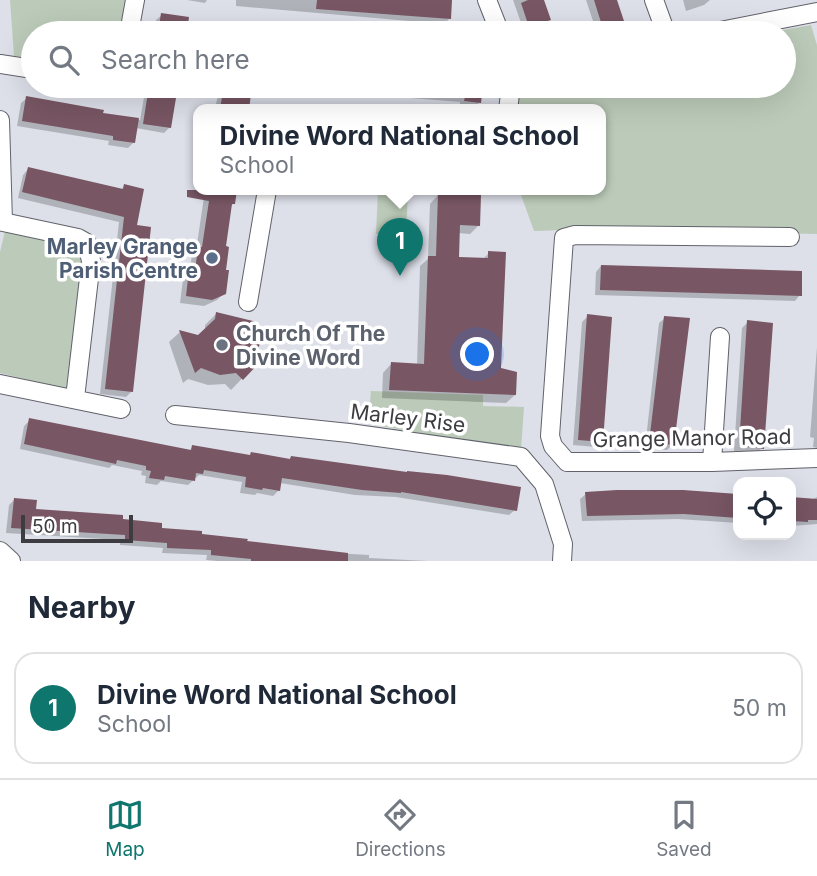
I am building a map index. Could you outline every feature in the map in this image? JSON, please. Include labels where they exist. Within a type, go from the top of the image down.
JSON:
[{"type":"street","points":[[131,21],[135,0]]},
{"type":"street","points":[[487,0],[495,21]]},
{"type":"street","points":[[654,0],[662,21]]},
{"type":"street","points":[[771,21],[817,12]]},
{"type":"street","points":[[0,64],[21,67]]},
{"type":"street","points":[[0,120],[1,222],[78,238],[87,243],[90,261],[75,398]]},
{"type":"street","points":[[248,302],[266,195]]},
{"type":"street","name":"Grange Manor Road","points":[[790,237],[575,235],[564,238],[550,436],[553,446],[567,462],[712,463],[817,458]]},
{"type":"street","points":[[712,463],[720,337]]},
{"type":"street","points":[[0,384],[121,409]]},
{"type":"street","name":"Marley Rise","points":[[174,415],[349,433],[522,457],[544,484],[563,544],[562,561]]},
{"type":"street","points":[[0,551],[11,561]]},
{"type":"green space","points":[[10,0],[128,0],[125,21],[21,21],[21,57],[14,56]]},
{"type":"green space","points":[[811,25],[817,45],[817,234],[601,229],[534,231],[521,195],[606,195],[606,104],[516,104],[516,98],[796,98],[796,28]]},
{"type":"green space","points":[[378,195],[408,195],[406,235],[376,234]]},
{"type":"green space","points":[[5,231],[75,248],[84,263],[66,389],[0,373],[0,252]]},
{"type":"green space","points":[[371,391],[483,395],[483,406],[524,407],[521,450],[368,424]]},
{"type":"building","points":[[317,0],[452,0],[451,19],[316,9]]},
{"type":"building","points":[[544,0],[551,20],[527,21],[521,3]]},
{"type":"building","points":[[594,0],[617,0],[624,21],[601,21]]},
{"type":"building","points":[[161,13],[189,17],[188,21],[160,21]]},
{"type":"building","points":[[26,98],[139,118],[135,143],[113,140],[113,136],[22,121]]},
{"type":"building","points":[[147,98],[176,98],[171,128],[143,124]]},
{"type":"building","points":[[222,98],[250,98],[250,104],[221,104]]},
{"type":"building","points":[[465,98],[482,98],[481,103],[464,101]]},
{"type":"building","points":[[28,167],[123,189],[124,184],[144,189],[137,225],[151,227],[133,392],[105,389],[124,217],[22,192]]},
{"type":"building","name":"Marley Grange Parish Centre","points":[[187,190],[193,190],[193,195],[236,195],[235,204],[232,204],[226,246],[229,247],[226,270],[229,270],[226,294],[212,300],[186,296],[189,270],[195,271],[198,247],[202,247],[209,201],[187,197]]},
{"type":"building","points":[[438,195],[481,195],[480,226],[460,225],[459,257],[488,258],[488,251],[506,252],[501,368],[517,372],[516,395],[389,390],[391,362],[424,364],[428,256],[436,256]]},
{"type":"building","points":[[601,265],[802,271],[802,296],[600,290]]},
{"type":"building","name":"Church Of The Divine Word","points":[[216,312],[253,321],[264,333],[256,354],[261,361],[243,380],[236,373],[220,375],[201,368],[195,373],[179,330],[198,335],[215,319]]},
{"type":"building","points":[[587,314],[612,317],[603,442],[578,440]]},
{"type":"building","points":[[664,316],[690,318],[674,445],[649,443]]},
{"type":"building","points":[[747,320],[773,323],[764,449],[739,446]]},
{"type":"building","points":[[29,418],[191,450],[192,445],[250,455],[251,452],[290,459],[291,456],[521,487],[517,511],[401,492],[362,490],[282,478],[280,491],[262,490],[245,487],[246,477],[204,470],[203,474],[196,473],[195,481],[165,476],[164,480],[149,478],[151,471],[146,470],[146,466],[117,460],[116,464],[24,444]]},
{"type":"building","points":[[683,490],[733,494],[733,518],[684,514],[587,516],[585,492]]},
{"type":"building","points":[[796,497],[817,499],[817,520],[796,521]]},
{"type":"building","points":[[14,498],[37,500],[36,509],[123,515],[123,519],[162,523],[162,528],[202,531],[202,534],[248,539],[247,541],[348,553],[348,561],[251,561],[211,555],[211,550],[167,548],[167,543],[125,540],[125,535],[11,528]]},
{"type":"place","name":"Marley Grange Parish Centre","points":[[212,258]]},
{"type":"place","name":"Divine Word National School","points":[[400,276]]},
{"type":"place","name":"Church Of The Divine Word","points":[[222,345]]}]
